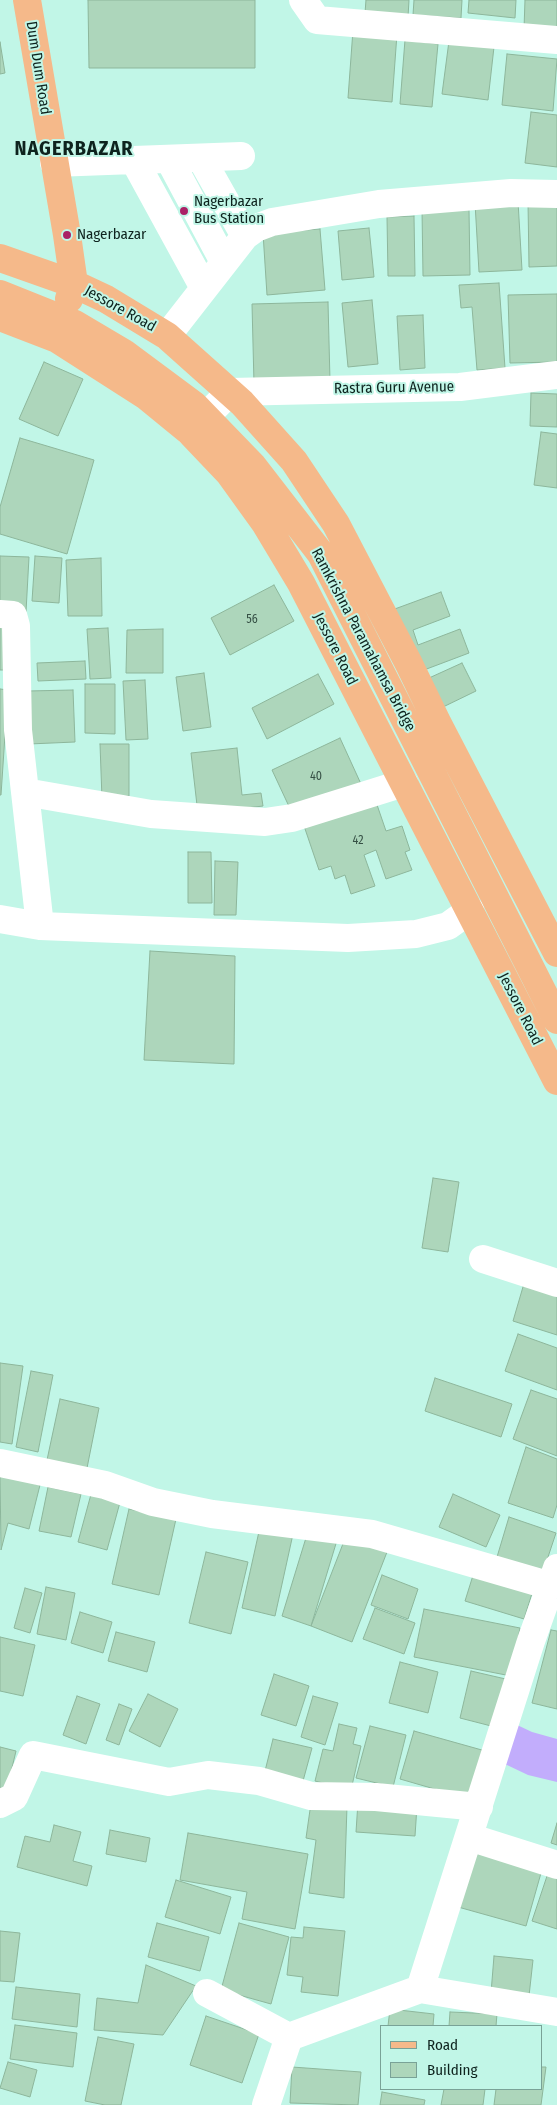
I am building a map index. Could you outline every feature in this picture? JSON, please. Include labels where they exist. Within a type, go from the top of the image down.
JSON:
[{"type":"main road","name":"Dum Dum Road","points":[[27,0],[74,284]]},
{"type":"main road","name":"Jessore Road","points":[[0,258],[74,284],[106,299],[167,336],[230,392],[294,461],[336,524],[557,953]]},
{"type":"main road","points":[[58,339],[74,284]]},
{"type":"main road","name":"Ramkrishna Paramahamsa Bridge","points":[[0,294],[75,324],[124,353],[194,405],[254,466],[321,554],[557,1020]]},
{"type":"main road","name":"Jessore Road","points":[[0,317],[58,339],[146,396],[190,432],[229,474],[266,522],[301,583],[557,1081]]},
{"type":"street","points":[[303,0],[317,20],[557,40]]},
{"type":"street","points":[[54,163],[241,156]]},
{"type":"street","points":[[201,158],[245,236]]},
{"type":"street","points":[[169,159],[224,262]]},
{"type":"street","points":[[134,160],[204,288]]},
{"type":"street","points":[[167,336],[245,236],[256,228],[272,222],[378,204],[512,193],[557,194]]},
{"type":"street","name":"Rastra Guru Avenue","points":[[230,392],[460,387],[557,375]]},
{"type":"street","points":[[190,432],[230,392]]},
{"type":"street","points":[[0,614],[13,615],[16,626],[18,730],[40,926]]},
{"type":"street","points":[[25,792],[151,814],[265,822],[292,818],[404,783]]},
{"type":"street","points":[[0,919],[40,926],[348,938],[416,934],[448,926],[470,910]]},
{"type":"street","points":[[483,1259],[557,1283]]},
{"type":"street","points":[[0,1463],[105,1485],[154,1502],[212,1514],[372,1534],[554,1577],[420,1989]]},
{"type":"street","points":[[0,1804],[14,1797],[33,1755],[169,1782],[208,1775],[259,1781],[311,1796],[376,1797],[479,1807]]},
{"type":"street","points":[[469,1837],[557,1864]]},
{"type":"street","points":[[207,1993],[289,2037],[420,1989],[557,2012]]},
{"type":"street","points":[[266,2105],[289,2037]]},
{"type":"shaded area","points":[[515,1724],[532,1732],[557,1739],[557,1782],[528,1775],[507,1765],[496,1768]]},
{"type":"building","points":[[88,0],[255,0],[255,68],[89,68]]},
{"type":"building","points":[[366,0],[409,0],[408,17],[365,13]]},
{"type":"building","points":[[414,0],[462,0],[461,18],[413,15]]},
{"type":"building","points":[[469,0],[516,0],[515,18],[468,13]]},
{"type":"building","points":[[525,0],[557,0],[557,31],[524,29]]},
{"type":"building","points":[[353,30],[397,34],[392,102],[348,98]]},
{"type":"building","points":[[405,40],[438,44],[432,107],[400,104]]},
{"type":"building","points":[[449,41],[494,47],[488,100],[442,94]]},
{"type":"building","points":[[0,42],[5,73],[0,74]]},
{"type":"building","points":[[507,54],[557,59],[553,111],[502,105]]},
{"type":"building","points":[[531,112],[557,115],[557,167],[525,163]]},
{"type":"building","points":[[518,201],[522,270],[479,272],[475,203]]},
{"type":"building","points":[[557,201],[557,266],[529,267],[528,202]]},
{"type":"building","points":[[469,209],[470,275],[423,276],[422,210]]},
{"type":"building","points":[[414,216],[415,276],[388,276],[387,217]]},
{"type":"building","points":[[369,228],[374,277],[342,280],[338,231]]},
{"type":"building","points":[[320,229],[325,290],[267,295],[263,233]]},
{"type":"building","points":[[499,283],[505,368],[477,370],[472,307],[461,308],[459,285]]},
{"type":"building","points":[[557,294],[557,362],[510,363],[508,295]]},
{"type":"building","points":[[372,300],[378,364],[348,367],[342,303]]},
{"type":"building","points":[[328,302],[330,381],[254,384],[252,304]]},
{"type":"building","points":[[423,315],[425,368],[400,370],[397,316]]},
{"type":"building","points":[[44,362],[83,379],[58,436],[19,419]]},
{"type":"building","points":[[531,393],[557,394],[557,427],[530,426]]},
{"type":"building","points":[[541,432],[557,434],[557,488],[534,485]]},
{"type":"building","points":[[20,438],[94,460],[67,554],[0,534],[0,507]]},
{"type":"building","points":[[0,556],[29,557],[26,612],[0,611]]},
{"type":"building","points":[[35,556],[62,558],[59,603],[32,601]]},
{"type":"building","points":[[101,558],[102,616],[68,616],[66,560]]},
{"type":"building","points":[[274,585],[294,621],[230,655],[211,618]]},
{"type":"building","points":[[441,592],[450,616],[413,630],[418,645],[460,629],[469,653],[416,673],[392,610]]},
{"type":"building","points":[[0,621],[11,621],[10,670],[0,670]]},
{"type":"building","points":[[108,628],[111,678],[90,679],[87,629]]},
{"type":"building","points":[[163,629],[163,673],[126,673],[127,630]]},
{"type":"building","points":[[85,661],[86,679],[38,681],[37,663]]},
{"type":"building","points":[[462,663],[476,691],[443,707],[429,678]]},
{"type":"building","points":[[204,673],[211,727],[183,731],[176,677]]},
{"type":"building","points":[[318,674],[334,704],[267,739],[252,708]]},
{"type":"building","points":[[145,680],[148,739],[126,740],[123,681]]},
{"type":"building","points":[[85,684],[115,684],[115,734],[85,733]]},
{"type":"building","points":[[0,689],[8,690],[1,795],[0,795]]},
{"type":"building","points":[[73,690],[75,742],[29,744],[28,691]]},
{"type":"building","points":[[340,738],[361,784],[293,815],[272,770]]},
{"type":"building","points":[[100,744],[129,744],[129,796],[102,799]]},
{"type":"building","points":[[237,748],[242,795],[261,793],[263,806],[198,814],[191,753]]},
{"type":"building","points":[[374,796],[386,831],[402,826],[410,850],[405,852],[412,870],[386,879],[376,850],[364,855],[375,886],[351,894],[345,875],[335,879],[331,866],[319,870],[302,820]]},
{"type":"building","points":[[188,852],[211,852],[212,903],[188,903]]},
{"type":"building","points":[[215,861],[238,862],[236,915],[214,915]]},
{"type":"building","points":[[150,951],[235,956],[234,1064],[144,1060]]},
{"type":"building","points":[[433,1178],[459,1182],[448,1252],[422,1248]]},
{"type":"building","points":[[525,1280],[557,1290],[557,1335],[513,1321]]},
{"type":"building","points":[[518,1334],[557,1348],[557,1390],[505,1371]]},
{"type":"building","points":[[0,1363],[23,1366],[12,1444],[0,1442]]},
{"type":"building","points":[[31,1371],[53,1375],[38,1452],[16,1447]]},
{"type":"building","points":[[435,1378],[512,1404],[501,1437],[425,1411]]},
{"type":"building","points":[[531,1390],[557,1399],[557,1456],[513,1439]]},
{"type":"building","points":[[60,1399],[99,1408],[87,1468],[47,1460]]},
{"type":"building","points":[[526,1447],[557,1459],[557,1505],[553,1518],[508,1503]]},
{"type":"building","points":[[0,1474],[40,1485],[29,1529],[8,1523],[1,1550]]},
{"type":"building","points":[[48,1487],[81,1494],[71,1537],[39,1531]]},
{"type":"building","points":[[93,1487],[122,1495],[107,1550],[78,1542]]},
{"type":"building","points":[[453,1494],[500,1515],[486,1547],[439,1527]]},
{"type":"building","points":[[129,1509],[176,1519],[159,1595],[112,1584]]},
{"type":"building","points":[[509,1517],[556,1533],[543,1572],[497,1557]]},
{"type":"building","points":[[260,1527],[293,1534],[275,1616],[242,1608]]},
{"type":"building","points":[[309,1528],[338,1537],[311,1626],[282,1616]]},
{"type":"building","points":[[346,1536],[387,1552],[352,1642],[311,1626]]},
{"type":"building","points":[[206,1552],[248,1562],[231,1634],[189,1623]]},
{"type":"building","points":[[475,1569],[534,1587],[524,1619],[465,1601]]},
{"type":"building","points":[[382,1575],[418,1589],[408,1619],[371,1605]]},
{"type":"building","points":[[46,1587],[75,1593],[66,1640],[37,1634]]},
{"type":"building","points":[[25,1588],[42,1593],[30,1633],[14,1628]]},
{"type":"building","points":[[375,1608],[415,1623],[404,1654],[363,1639]]},
{"type":"building","points":[[424,1609],[520,1628],[511,1676],[414,1657]]},
{"type":"building","points":[[80,1612],[112,1622],[103,1653],[71,1643]]},
{"type":"building","points":[[551,1630],[557,1631],[557,1709],[532,1703]]},
{"type":"building","points":[[116,1632],[155,1642],[147,1672],[108,1661]]},
{"type":"building","points":[[0,1637],[35,1645],[23,1696],[0,1691]]},
{"type":"building","points":[[400,1662],[438,1672],[428,1713],[389,1703]]},
{"type":"building","points":[[471,1671],[510,1680],[499,1728],[460,1718]]},
{"type":"building","points":[[274,1674],[309,1686],[296,1726],[261,1715]]},
{"type":"building","points":[[148,1694],[178,1709],[160,1747],[129,1731]]},
{"type":"building","points":[[77,1696],[100,1704],[86,1744],[63,1735]]},
{"type":"building","points":[[313,1696],[338,1703],[325,1745],[301,1737]]},
{"type":"building","points":[[119,1704],[132,1709],[119,1745],[106,1740]]},
{"type":"building","points":[[339,1724],[357,1728],[353,1744],[361,1746],[351,1790],[315,1781],[323,1749],[333,1751]]},
{"type":"building","points":[[370,1726],[406,1735],[393,1787],[356,1778]]},
{"type":"building","points":[[414,1731],[489,1752],[476,1801],[400,1779]]},
{"type":"building","points":[[273,1739],[312,1748],[303,1781],[265,1771]]},
{"type":"building","points":[[0,1747],[16,1751],[5,1797],[0,1795]]},
{"type":"building","points":[[358,1802],[417,1806],[415,1836],[356,1832]]},
{"type":"building","points":[[311,1803],[347,1806],[344,1898],[309,1893],[316,1840],[306,1838]]},
{"type":"building","points":[[557,1823],[557,1845],[551,1843]]},
{"type":"building","points":[[54,1825],[81,1832],[73,1861],[92,1866],[87,1886],[17,1867],[25,1836],[50,1842]]},
{"type":"building","points":[[110,1830],[150,1838],[146,1862],[106,1854]]},
{"type":"building","points":[[188,1833],[308,1854],[295,1929],[242,1919],[247,1892],[180,1880]]},
{"type":"building","points":[[475,1847],[543,1866],[526,1926],[458,1907]]},
{"type":"building","points":[[550,1867],[557,1869],[557,1929],[532,1921]]},
{"type":"building","points":[[176,1880],[231,1897],[220,1934],[165,1917]]},
{"type":"building","points":[[157,1923],[209,1937],[200,1971],[148,1957]]},
{"type":"building","points":[[239,1923],[289,1937],[271,2004],[221,1990]]},
{"type":"building","points":[[304,1927],[345,1931],[338,1996],[301,1992],[303,1977],[287,1975],[291,1937],[303,1938]]},
{"type":"building","points":[[0,1931],[20,1933],[14,1982],[0,1981]]},
{"type":"building","points":[[494,1956],[533,1960],[529,1996],[491,1993]]},
{"type":"building","points":[[146,1965],[196,1986],[163,2035],[94,2030],[97,1998],[138,2003]]},
{"type":"building","points":[[16,1987],[80,1994],[77,2027],[12,2019]]},
{"type":"building","points":[[390,2009],[434,2014],[433,2025],[388,2025]]},
{"type":"building","points":[[450,2012],[497,2014],[496,2025],[449,2025]]},
{"type":"building","points":[[206,2016],[259,2034],[242,2083],[190,2065]]},
{"type":"building","points":[[15,2025],[77,2033],[73,2067],[10,2059]]},
{"type":"building","points":[[98,2037],[134,2044],[121,2105],[105,2105],[85,2101]]},
{"type":"building","points":[[8,2062],[37,2070],[30,2097],[0,2088]]},
{"type":"building","points":[[292,2067],[361,2072],[358,2105],[290,2103]]},
{"type":"building","points":[[542,2067],[546,2067],[541,2105],[494,2105],[496,2090],[542,2090]]},
{"type":"building","points":[[444,2090],[485,2090],[483,2105],[441,2105]]},
{"type":"building","points":[[382,2092],[425,2100],[424,2105],[380,2105]]},
{"type":"place","name":"Nagerbazar Bus Station","points":[[184,211]]},
{"type":"place","name":"Nagerbazar","points":[[67,235]]},
{"type":"district","name":"NAGERBAZAR","points":[[74,149]]}]
